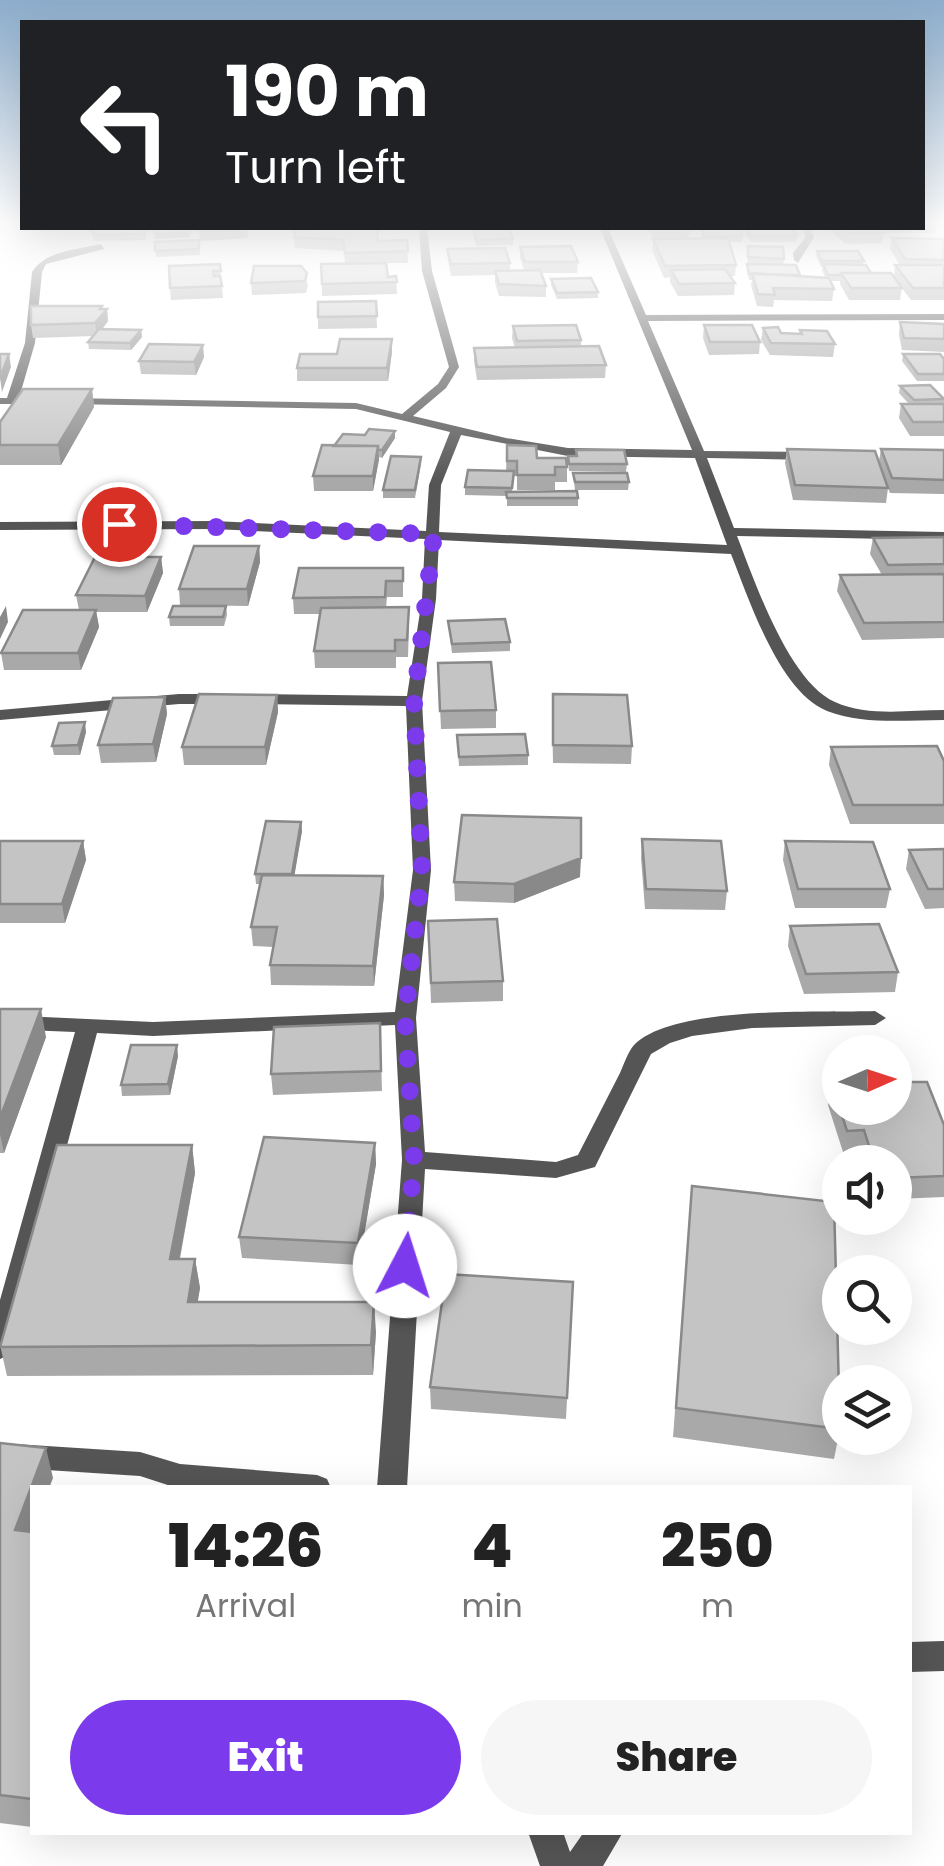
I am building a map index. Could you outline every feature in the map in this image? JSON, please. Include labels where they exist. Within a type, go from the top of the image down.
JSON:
[{"type":"street","points":[[33,309],[30,343],[6,401],[316,403],[406,415],[456,430],[568,452],[828,456]]},
{"type":"street","points":[[406,415],[442,386],[454,367],[438,309]]},
{"type":"street","points":[[638,309],[727,532],[798,684],[815,698],[849,712],[944,714]]},
{"type":"street","points":[[642,318],[944,317]]},
{"type":"street","points":[[392,1485],[414,1160],[405,1018],[422,870],[414,701],[434,534],[436,484],[456,430]]},
{"type":"street","points":[[0,526],[214,525],[736,550]]},
{"type":"street","points":[[727,532],[944,536]]},
{"type":"street","points":[[0,715],[179,699],[414,701]]},
{"type":"street","points":[[0,1022],[152,1030],[405,1018]]},
{"type":"street","points":[[414,1160],[573,1168],[586,1161],[642,1050],[654,1039],[690,1027],[874,1018]]},
{"type":"street","points":[[0,1348],[88,1025]]},
{"type":"street","points":[[0,1455],[140,1464],[180,1476],[283,1485]]},
{"type":"street","points":[[912,1656],[944,1656]]},
{"type":"street","points":[[546,1835],[558,1866]]},
{"type":"street","points":[[582,1866],[604,1835]]},
{"type":"building","points":[[31,309],[107,309],[95,323],[31,325]]},
{"type":"building","points":[[318,309],[377,309],[377,316],[318,317]]},
{"type":"building","points":[[900,322],[944,324],[944,339],[904,338]]},
{"type":"building","points":[[576,325],[581,340],[517,341],[513,326]]},
{"type":"building","points":[[704,325],[752,325],[760,342],[710,342]]},
{"type":"building","points":[[778,327],[781,333],[827,331],[835,344],[771,343],[763,328]]},
{"type":"building","points":[[99,329],[141,330],[130,343],[88,342]]},
{"type":"building","points":[[340,339],[392,339],[387,368],[297,368],[300,354],[337,354]]},
{"type":"building","points":[[149,344],[203,345],[194,362],[139,361]]},
{"type":"building","points":[[599,346],[606,365],[477,367],[474,348]]},
{"type":"building","points":[[0,354],[9,354],[0,378]]},
{"type":"building","points":[[903,354],[940,354],[944,374],[918,374]]},
{"type":"building","points":[[930,385],[944,399],[914,400],[900,386]]},
{"type":"building","points":[[23,389],[92,389],[58,445],[0,445],[0,422]]},
{"type":"building","points":[[901,404],[944,404],[944,422],[913,422]]},
{"type":"building","points":[[369,429],[395,431],[382,450],[378,446],[334,446],[343,434],[365,435]]},
{"type":"building","points":[[322,445],[378,446],[373,476],[313,476]]},
{"type":"building","points":[[507,445],[536,446],[537,458],[566,458],[567,467],[555,467],[555,475],[517,475],[517,461],[507,461]]},
{"type":"building","points":[[787,449],[875,451],[888,488],[795,485]]},
{"type":"building","points":[[881,449],[944,450],[944,480],[892,478]]},
{"type":"building","points":[[576,450],[624,450],[627,464],[569,464],[568,456],[577,456]]},
{"type":"building","points":[[391,456],[421,457],[415,490],[383,490]]},
{"type":"building","points":[[468,470],[514,471],[512,488],[465,487]]},
{"type":"building","points":[[573,473],[627,473],[629,482],[575,482]]},
{"type":"building","points":[[577,491],[578,498],[507,498],[506,492]]},
{"type":"building","points":[[944,537],[944,564],[888,565],[873,538]]},
{"type":"building","points":[[194,546],[259,546],[247,589],[179,589]]},
{"type":"building","points":[[95,557],[161,557],[145,596],[76,595]]},
{"type":"building","points":[[299,568],[403,568],[403,581],[386,581],[385,597],[293,598]]},
{"type":"building","points":[[944,574],[944,622],[864,623],[840,575]]},
{"type":"building","points":[[173,606],[226,606],[223,617],[169,617]]},
{"type":"building","points":[[409,607],[407,640],[395,640],[395,651],[314,651],[321,608]]},
{"type":"building","points":[[23,610],[96,610],[78,653],[1,653]]},
{"type":"building","points":[[505,619],[510,642],[452,644],[448,621]]},
{"type":"building","points":[[491,662],[496,710],[440,711],[438,663]]},
{"type":"building","points":[[199,694],[277,695],[265,747],[182,747]]},
{"type":"building","points":[[553,694],[627,695],[632,746],[553,745]]},
{"type":"building","points":[[165,697],[153,744],[98,745],[113,698]]},
{"type":"building","points":[[85,722],[78,745],[52,746],[59,723]]},
{"type":"building","points":[[525,734],[528,755],[459,757],[457,735]]},
{"type":"building","points":[[937,746],[944,761],[944,805],[853,805],[831,747]]},
{"type":"building","points":[[462,815],[581,818],[581,858],[514,884],[454,882]]},
{"type":"building","points":[[266,821],[301,822],[292,874],[255,874]]},
{"type":"building","points":[[642,839],[721,841],[727,891],[646,889]]},
{"type":"building","points":[[0,841],[83,841],[62,904],[0,904]]},
{"type":"building","points":[[785,841],[873,842],[890,889],[798,889]]},
{"type":"building","points":[[944,849],[944,889],[928,889],[909,850]]},
{"type":"building","points":[[262,875],[383,876],[373,966],[270,965],[277,927],[251,927]]},
{"type":"building","points":[[497,919],[503,981],[431,983],[428,921]]},
{"type":"building","points":[[879,924],[898,972],[806,974],[790,926]]},
{"type":"building","points":[[0,1009],[41,1009],[0,1118]]},
{"type":"building","points":[[380,1023],[381,1071],[271,1074],[274,1027]]},
{"type":"building","points":[[131,1045],[177,1045],[168,1084],[121,1085]]},
{"type":"building","points":[[912,1082],[927,1082],[944,1125],[944,1176],[912,1177],[912,1145],[869,1145],[864,1130],[847,1131],[845,1125],[912,1125]]},
{"type":"building","points":[[264,1137],[375,1143],[358,1243],[239,1237]]},
{"type":"building","points":[[57,1145],[192,1145],[170,1259],[195,1259],[188,1302],[374,1302],[371,1345],[0,1347]]},
{"type":"building","points":[[692,1186],[822,1201],[822,1235],[835,1235],[835,1255],[822,1255],[822,1345],[838,1345],[838,1365],[822,1365],[822,1427],[676,1408]]},
{"type":"building","points":[[446,1274],[573,1282],[567,1398],[430,1387]]},
{"type":"building","points":[[0,1443],[46,1448],[15,1530],[30,1532],[30,1799],[0,1795]]},
{"type":"route","points":[[119,524],[434,534],[414,701],[422,870],[405,1018],[414,1160],[405,1266]]}]
